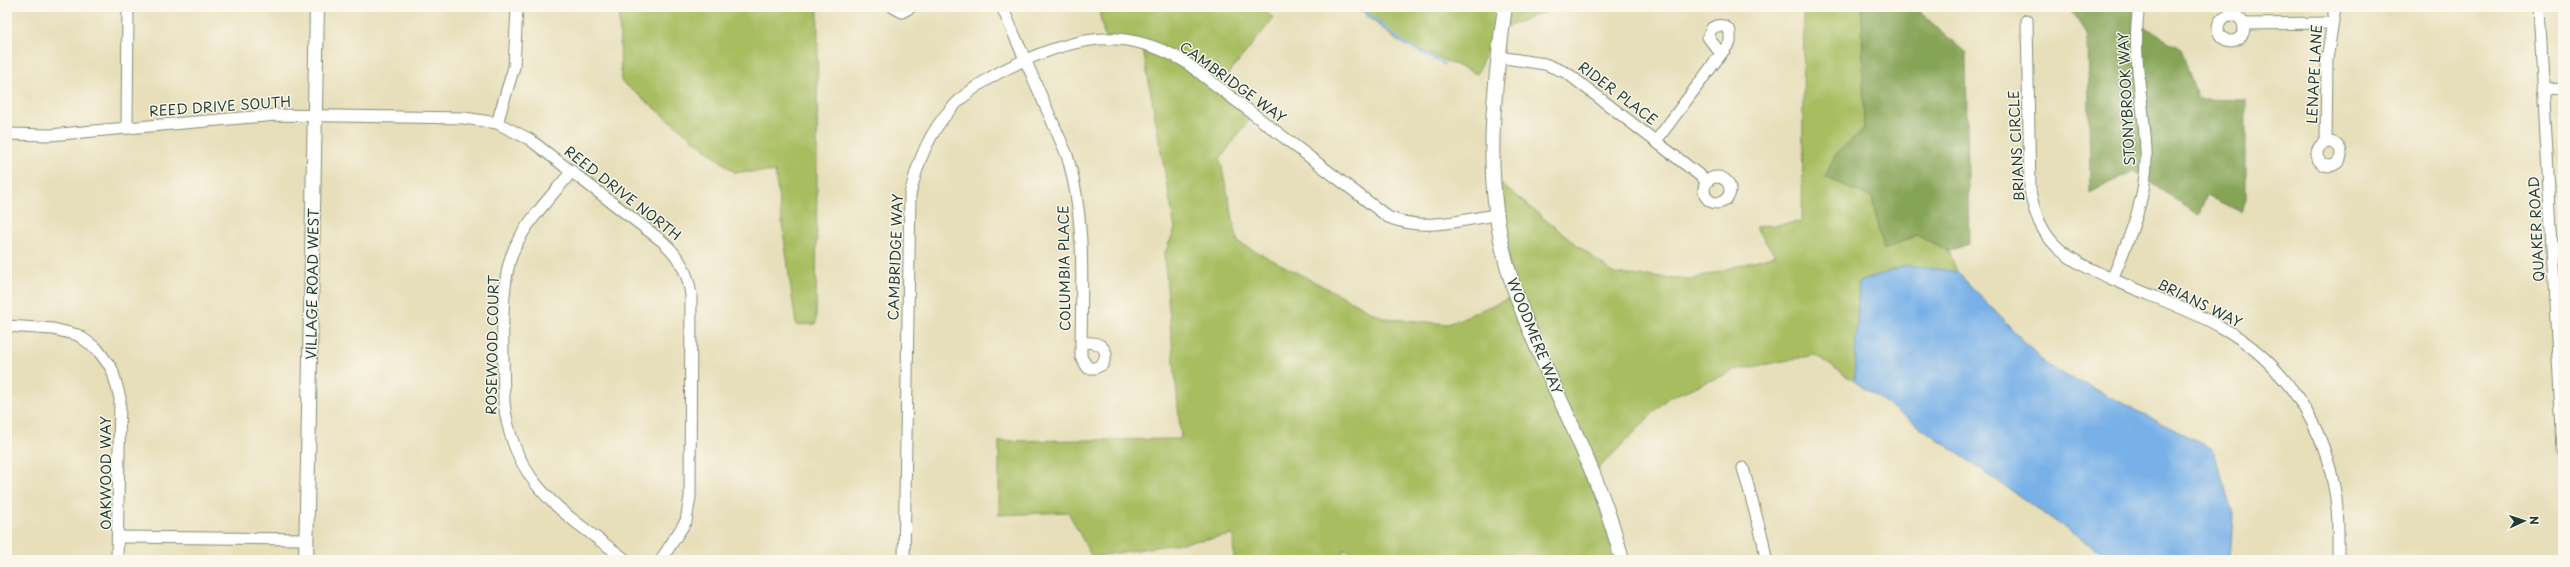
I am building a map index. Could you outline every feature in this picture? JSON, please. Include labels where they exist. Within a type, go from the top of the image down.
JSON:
[{"type":"street","points":[[128,7],[128,128]]},
{"type":"street","name":"VILLAGE ROAD WEST","points":[[306,560],[317,7]]},
{"type":"street","points":[[497,123],[514,67],[517,7]]},
{"type":"street","points":[[892,7],[902,12],[912,7]]},
{"type":"street","name":"COLUMBIA PLACE","points":[[1002,7],[1066,155],[1078,199],[1081,343]]},
{"type":"street","name":"WOODMERE WAY","points":[[1505,7],[1498,57],[1491,134],[1496,215],[1503,250],[1522,311],[1607,509],[1622,560]]},
{"type":"street","name":"STONYBROOK WAY","points":[[2112,279],[2138,213],[2145,171],[2146,150],[2135,45],[2139,7]]},
{"type":"street","name":"LENAPE LANE","points":[[2326,143],[2326,99],[2332,23],[2335,7]]},
{"type":"street","name":"QUAKER ROAD","points":[[2538,7],[2561,374],[2563,450]]},
{"type":"street","name":"BRIANS CIRCLE","points":[[2027,20],[2030,190],[2036,216],[2042,229],[2061,252],[2084,267],[2112,279]]},
{"type":"street","points":[[2243,24],[2332,23]]},
{"type":"street","name":"CAMBRIDGE WAY","points":[[904,560],[909,215],[914,178],[929,139],[951,108],[979,83],[997,72],[1062,45],[1083,40],[1118,38],[1150,45],[1184,61],[1388,217],[1400,222],[1424,225],[1496,215]]},
{"type":"street","points":[[1656,141],[1721,54]]},
{"type":"street","name":"RIDER PLACE","points":[[1498,57],[1545,64],[1567,73],[1708,181]]},
{"type":"street","points":[[2543,90],[2563,89]]},
{"type":"street","name":"REED DRIVE SOUTH","points":[[7,134],[50,135],[258,116],[315,116]]},
{"type":"street","name":"REED DRIVE NORTH","points":[[315,116],[464,118],[497,123],[529,139],[572,171],[672,250],[680,260],[689,284],[689,509],[681,532],[661,560]]},
{"type":"street","name":"ROSEWOOD COURT","points":[[572,171],[523,234],[509,261],[504,293],[504,403],[506,421],[516,455],[535,485],[557,507],[626,560]]},
{"type":"street","name":"BRIANS WAY","points":[[2112,279],[2221,327],[2257,352],[2290,386],[2311,419],[2328,459],[2337,506],[2338,560]]},
{"type":"street","name":"OAKWOOD WAY","points":[[7,326],[53,329],[78,335],[97,349],[112,369],[120,398],[118,537],[306,539]]},
{"type":"street","points":[[1743,468],[1763,541],[1766,560]]},
{"type":"street","points":[[117,560],[118,537]]},
{"type":"green space","points":[[619,7],[818,7],[816,324],[796,325],[775,172],[734,172],[621,81]]},
{"type":"green space","points":[[1098,7],[1258,7],[1274,18],[1219,85],[1252,116],[1220,159],[1238,242],[1384,318],[1448,324],[1514,296],[1492,177],[1614,274],[1693,279],[1775,255],[1755,227],[1802,222],[1804,7],[1862,7],[1864,129],[1836,154],[1825,177],[1872,198],[1884,250],[1917,235],[1949,251],[1957,272],[1908,265],[1859,282],[1854,381],[1815,355],[1736,370],[1668,398],[1592,475],[1614,560],[1370,560],[1344,549],[1340,560],[1234,560],[1233,535],[1092,557],[1068,512],[999,515],[999,441],[1181,439],[1164,255],[1175,229],[1142,44],[1105,38]]},
{"type":"green space","points":[[1357,7],[1556,7],[1494,32],[1477,74],[1397,41]]},
{"type":"green space","points":[[1862,7],[1914,7],[1966,53],[1969,244],[1949,251],[1916,235],[1884,250],[1872,198],[1825,177],[1836,154],[1864,129]]},
{"type":"green space","points":[[2068,7],[2139,7],[2135,21],[2181,49],[2198,99],[2246,100],[2246,199],[2241,212],[2207,196],[2198,215],[2133,171],[2090,193],[2088,36]]},
{"type":"water","points":[[1908,265],[1957,272],[2047,365],[2213,449],[2233,514],[2230,560],[2111,560],[1854,381],[1859,282]]},
{"type":"waterway","points":[[1360,7],[1403,43],[1444,64]]}]
